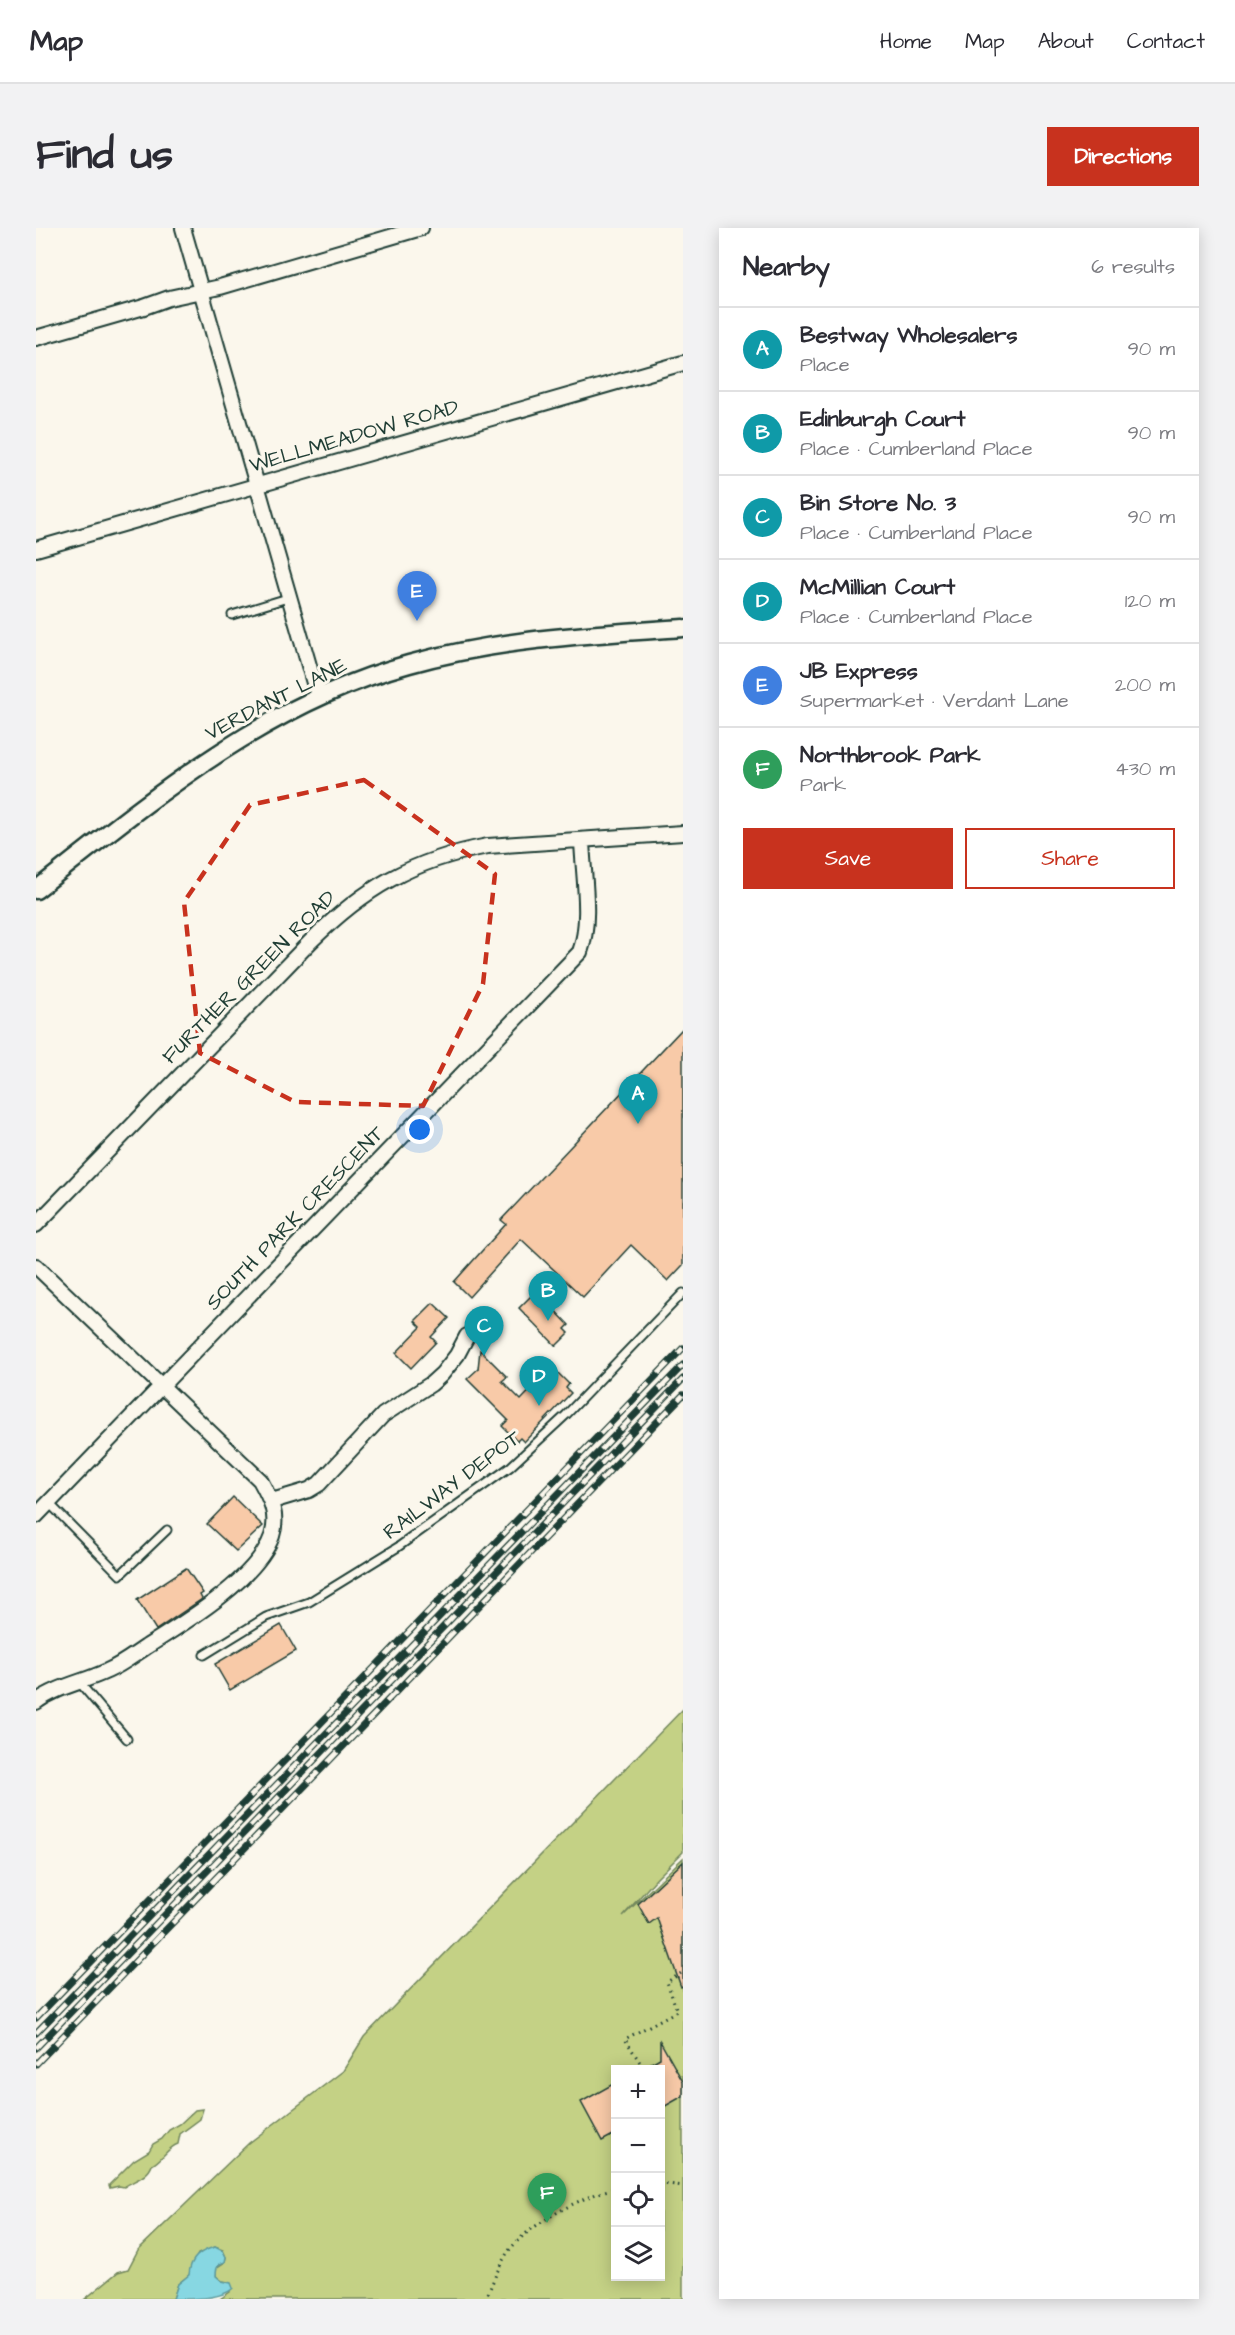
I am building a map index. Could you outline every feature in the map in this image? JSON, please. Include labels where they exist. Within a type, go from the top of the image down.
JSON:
[{"type":"street","points":[[183,228],[314,683],[321,697]]},
{"type":"street","points":[[36,338],[169,298],[201,292],[421,228]]},
{"type":"street","name":"WELLMEADOW ROAD","points":[[36,549],[683,363]]},
{"type":"street","name":"VERDANT LANE","points":[[36,890],[155,797],[204,762],[256,730],[365,678],[443,655],[546,639],[683,628]]},
{"type":"street","name":"FURTHER GREEN ROAD","points":[[36,1225],[310,942],[337,915],[361,896],[411,868],[462,851],[488,846],[683,833]]},
{"type":"street","name":"SOUTH PARK CRESCENT","points":[[36,1516],[163,1387],[580,952],[585,938],[586,922],[582,840]]},
{"type":"street","points":[[36,1266],[260,1480],[272,1501],[275,1517],[272,1535],[264,1552],[222,1596],[108,1671],[48,1693],[36,1702]]},
{"type":"street","points":[[272,1501],[309,1490],[319,1484],[383,1415],[437,1379],[457,1355],[467,1336]]},
{"type":"lane","points":[[232,615],[291,597]]},
{"type":"lane","name":"RAILWAY DEPOT","points":[[204,1655],[266,1617],[309,1602],[398,1547],[510,1467],[566,1415],[683,1293]]},
{"type":"lane","points":[[49,1503],[120,1575],[167,1530]]},
{"type":"lane","points":[[79,1682],[127,1739]]},
{"type":"path","points":[[642,2065],[625,2039],[677,2011],[667,1982],[683,1972]]},
{"type":"path","points":[[665,2184],[683,2186]]},
{"type":"path","points":[[486,2299],[509,2251],[529,2233],[565,2206],[611,2189]]},
{"type":"highlighted area","points":[[364,780],[495,874],[483,984],[423,1106],[295,1102],[200,1053],[184,902],[250,805]]},
{"type":"green space","points":[[683,1709],[683,1852],[623,1916],[683,1858],[683,2299],[220,2299],[230,2292],[228,2282],[216,2276],[216,2268],[225,2262],[226,2257],[223,2250],[215,2247],[198,2254],[189,2275],[178,2284],[173,2299],[85,2299],[118,2272],[128,2269],[138,2250],[249,2143],[343,2071],[364,2037]]},
{"type":"green space","points":[[203,2109],[200,2119],[180,2134],[178,2144],[152,2165],[144,2175],[124,2187],[110,2188],[109,2185],[134,2160],[149,2151],[153,2144],[162,2139],[169,2130],[180,2124],[195,2110]]},
{"type":"water","points":[[215,2247],[223,2251],[226,2257],[225,2262],[218,2267],[216,2276],[222,2281],[231,2283],[233,2288],[214,2296],[173,2299],[178,2284],[189,2275],[194,2260],[200,2253]]},
{"type":"building","points":[[683,1028],[683,1265],[668,1281],[631,1245],[583,1297],[521,1239],[469,1297],[454,1282],[506,1224],[501,1220]]},
{"type":"building","points":[[540,1295],[569,1325],[565,1329],[569,1333],[556,1346],[519,1308],[531,1296],[535,1300]]},
{"type":"building","points":[[433,1303],[449,1318],[431,1337],[436,1342],[411,1368],[396,1353],[421,1327],[415,1321]]},
{"type":"building","points":[[480,1350],[507,1377],[502,1381],[521,1400],[543,1377],[545,1380],[555,1370],[569,1384],[566,1388],[571,1393],[524,1442],[520,1438],[517,1441],[502,1426],[508,1420],[467,1379],[478,1369]]},
{"type":"building","points":[[233,1497],[263,1526],[236,1551],[207,1524]]},
{"type":"building","points":[[186,1568],[203,1593],[200,1595],[202,1599],[156,1630],[137,1600]]},
{"type":"building","points":[[281,1625],[296,1651],[230,1690],[215,1664]]},
{"type":"building","points":[[683,1862],[683,1986],[681,1987],[657,1918],[649,1924],[638,1904]]},
{"type":"building","points":[[660,2041],[683,2082],[683,2096],[665,2106],[665,2065],[648,2065],[660,2058]]},
{"type":"building","points":[[611,2085],[611,2136],[602,2141],[581,2102]]},
{"type":"railway","points":[[36,2018],[683,1348]]},
{"type":"railway","points":[[36,2033],[683,1365]]},
{"type":"railway","points":[[36,2048],[683,1379]]},
{"type":"railway","points":[[36,2064],[683,1395]]},
{"type":"place","name":"JB Express","points":[[417,621]]},
{"type":"place","name":"Bestway Wholesalers","points":[[638,1124]]},
{"type":"place","name":"Edinburgh Court","points":[[548,1321]]},
{"type":"place","name":"Bin Store No. 3","points":[[484,1356]]},
{"type":"place","name":"McMillian Court","points":[[539,1406]]},
{"type":"place","name":"Northbrook Park","points":[[547,2223]]}]
